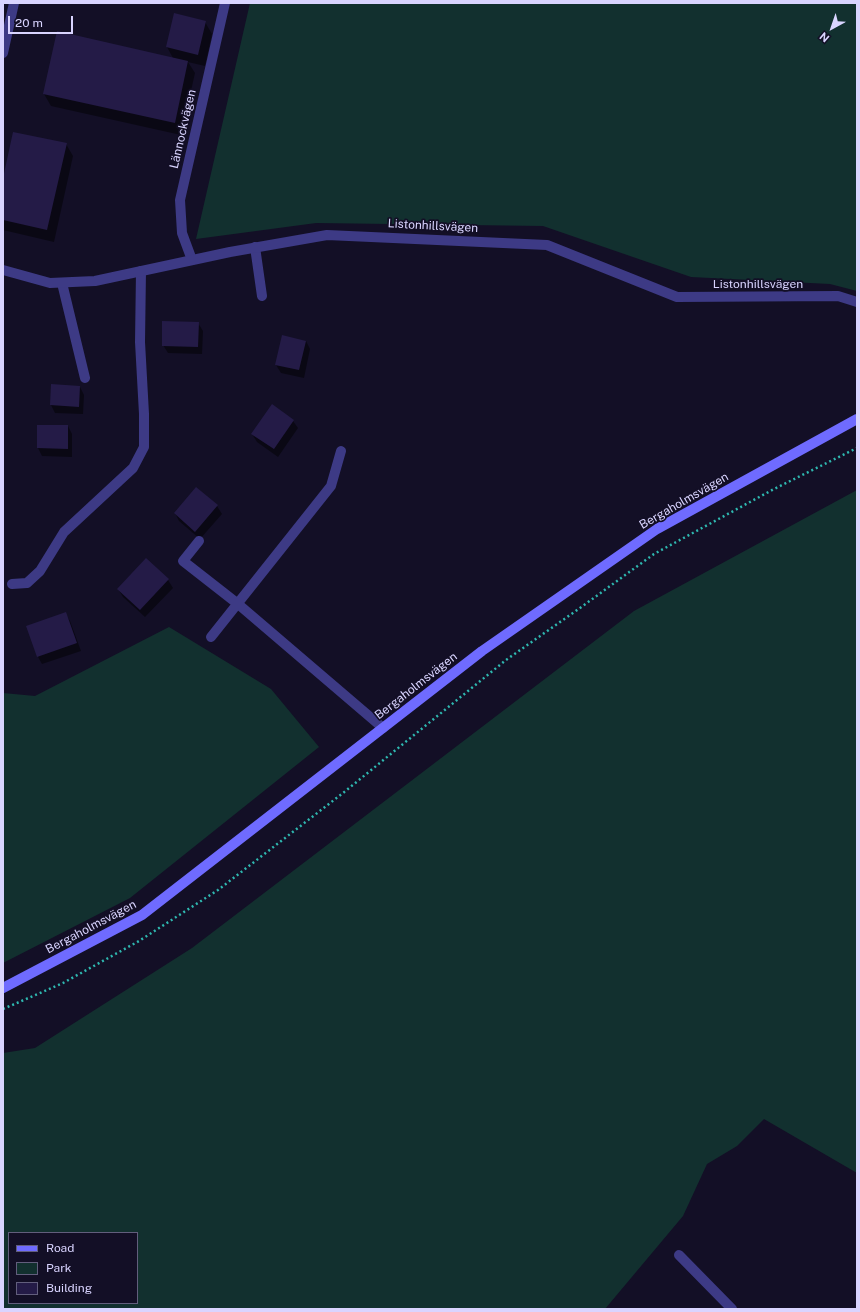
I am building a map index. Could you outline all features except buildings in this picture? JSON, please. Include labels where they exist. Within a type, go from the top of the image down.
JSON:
[{"type":"main road","name":"Bergaholmsvägen","points":[[3,988],[142,916],[482,651],[657,529],[857,419]]},
{"type":"street","points":[[3,53],[14,3]]},
{"type":"street","name":"Lännockvägen","points":[[192,260],[182,233],[180,200],[225,3]]},
{"type":"street","name":"Listonhillsvägen","points":[[3,270],[50,283],[95,282],[192,260],[327,234],[547,245],[677,297],[838,296],[857,302]]},
{"type":"street","points":[[255,248],[262,296]]},
{"type":"street","points":[[12,584],[27,583],[40,571],[64,532],[133,468],[144,447],[144,414],[140,342],[141,271]]},
{"type":"street","points":[[62,283],[85,378]]},
{"type":"street","points":[[211,637],[331,486],[341,451]]},
{"type":"street","points":[[199,541],[183,561],[238,604],[383,728]]},
{"type":"street","points":[[679,1255],[732,1309]]},
{"type":"path","points":[[3,1009],[63,984],[139,941],[218,890],[343,793],[506,660],[654,554],[774,488],[857,448]]},
{"type":"green space","points":[[250,3],[857,3],[857,291],[830,284],[691,277],[543,226],[316,223],[196,239]]},
{"type":"green space","points":[[857,490],[857,1173],[764,1119],[737,1146],[707,1164],[683,1216],[605,1309],[3,1309],[3,1053],[35,1048],[192,948],[634,611]]},
{"type":"green space","points":[[169,627],[271,689],[319,747],[130,898],[3,963],[3,693],[35,696]]}]
